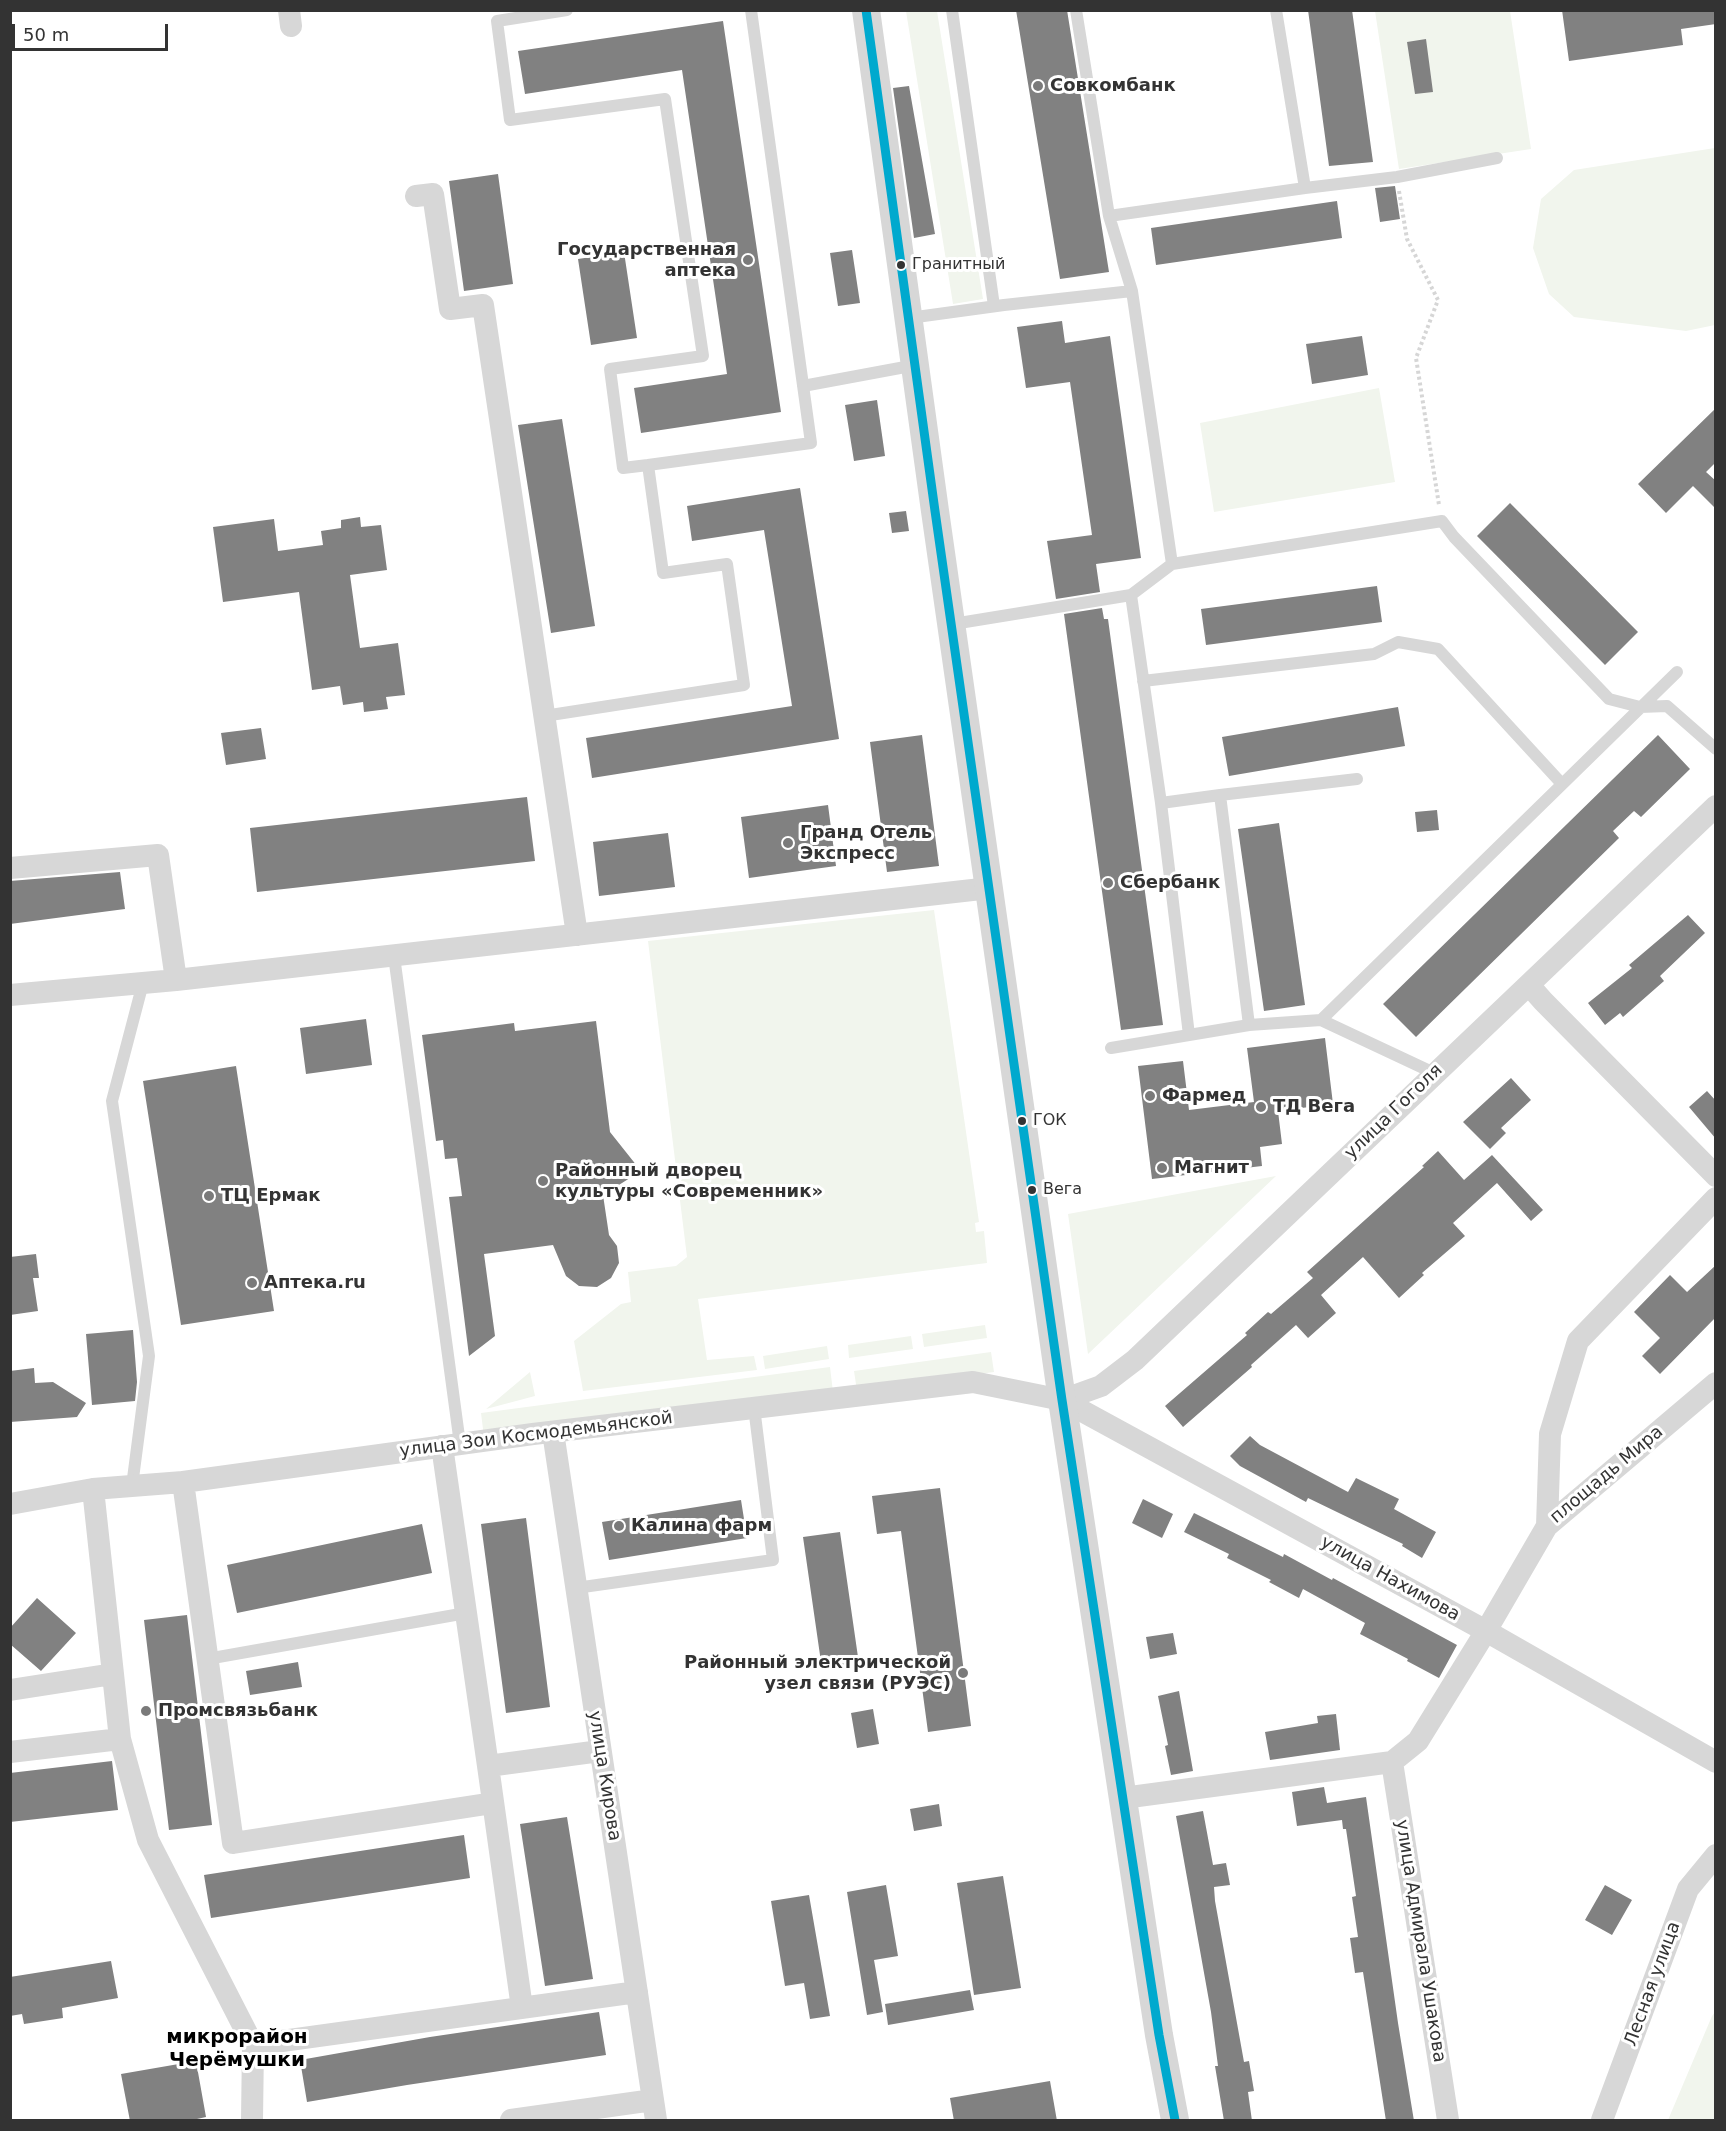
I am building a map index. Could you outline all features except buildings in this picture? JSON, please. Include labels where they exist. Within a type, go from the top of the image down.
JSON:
[{"type":"street","points":[[867,10],[935,511],[953,624],[1062,1400],[1159,2035],[1175,2121]]},
{"type":"street","points":[[416,196],[433,194],[450,309],[483,305],[577,935]]},
{"type":"street","name":"улица Гоголя","points":[[1062,1400],[1101,1386],[1135,1360],[1716,806]]},
{"type":"street","points":[[10,868],[158,855],[176,980]]},
{"type":"street","points":[[10,995],[176,980],[990,888]]},
{"type":"street","points":[[1529,985],[1716,1176]]},
{"type":"street","name":"площадь Мира","points":[[1547,1526],[1550,1434],[1578,1341],[1716,1198]]},
{"type":"street","name":"улица Зои Космодемьянской","points":[[10,1504],[93,1489],[183,1482],[552,1432],[973,1382],[1062,1400]]},
{"type":"street","name":"площадь Мира","points":[[1547,1526],[1716,1383]]},
{"type":"street","name":"улица Нахимова","points":[[1062,1400],[1486,1631],[1716,1762]]},
{"type":"street","name":"улица Кирова","points":[[552,1432],[654,2110]]},
{"type":"street","points":[[451,1445],[466,1613],[522,2008]]},
{"type":"street","points":[[183,1482],[233,1843],[493,1803]]},
{"type":"street","points":[[93,1489],[120,1738],[148,1840],[253,2045],[252,2121]]},
{"type":"street","points":[[1123,1798],[1392,1762],[1418,1740],[1486,1631],[1547,1526]]},
{"type":"street","points":[[10,1690],[113,1674]]},
{"type":"street","points":[[10,1752],[120,1738]]},
{"type":"street","points":[[488,1766],[600,1751]]},
{"type":"street","name":"улица Адмирала Ушакова","points":[[1392,1762],[1448,2121]]},
{"type":"street","name":"Лесная улица","points":[[1602,2121],[1688,1888],[1716,1855]]},
{"type":"street","points":[[253,2045],[637,1992]]},
{"type":"street","points":[[511,2121],[654,2110]]},
{"type":"lane","points":[[567,10],[497,21],[510,120],[665,99],[703,356],[609,369],[622,468],[811,443],[751,10]]},
{"type":"lane","points":[[952,10],[994,306]]},
{"type":"lane","points":[[1076,10],[1108,216],[1132,291],[1172,564]]},
{"type":"lane","points":[[1276,10],[1305,188]]},
{"type":"lane","points":[[1108,216],[1397,177],[1497,158]]},
{"type":"lane","points":[[909,318],[1132,291]]},
{"type":"lane","points":[[803,386],[916,365]]},
{"type":"lane","points":[[544,716],[744,685],[727,564],[663,573],[648,465]]},
{"type":"lane","points":[[953,624],[1131,595],[1172,564],[1442,521],[1454,537],[1609,699],[1640,707],[1667,706],[1716,749]]},
{"type":"lane","points":[[1131,595],[1161,803],[1189,1035]]},
{"type":"lane","points":[[1143,681],[1374,654],[1398,642],[1438,649],[1562,784]]},
{"type":"lane","points":[[1322,1020],[1677,672]]},
{"type":"lane","points":[[1161,803],[1357,779]]},
{"type":"lane","points":[[1220,795],[1249,1025]]},
{"type":"lane","points":[[394,956],[451,1445]]},
{"type":"lane","points":[[132,1486],[149,1356],[112,1101],[143,983]]},
{"type":"lane","points":[[1110,1048],[1249,1025],[1322,1020],[1434,1073]]},
{"type":"lane","points":[[576,1588],[773,1560],[754,1407]]},
{"type":"lane","points":[[207,1659],[466,1613]]},
{"type":"path","points":[[1397,177],[1407,239],[1438,300],[1416,358],[1442,521]]},
{"type":"shaded area","points":[[906,11],[937,11],[983,299],[953,304]]},
{"type":"shaded area","points":[[1375,11],[1510,11],[1531,149],[1399,169]]},
{"type":"shaded area","points":[[1715,148],[1715,325],[1686,331],[1574,317],[1549,294],[1533,248],[1541,199],[1574,170]]},
{"type":"shaded area","points":[[1379,388],[1395,482],[1214,512],[1200,423]]},
{"type":"shaded area","points":[[934,910],[979,1222],[975,1223],[976,1232],[984,1231],[987,1263],[698,1299],[707,1360],[754,1356],[757,1370],[583,1391],[574,1341],[621,1304],[631,1302],[628,1272],[676,1266],[687,1257],[648,941]]},
{"type":"shaded area","points":[[1276,1176],[1088,1354],[1068,1214]]},
{"type":"shaded area","points":[[985,1325],[987,1338],[924,1347],[922,1334]]},
{"type":"shaded area","points":[[911,1336],[913,1349],[849,1358],[848,1345]]},
{"type":"shaded area","points":[[827,1346],[829,1359],[765,1369],[763,1356]]},
{"type":"shaded area","points":[[991,1352],[994,1372],[857,1391],[854,1371]]},
{"type":"shaded area","points":[[830,1367],[833,1392],[484,1437],[481,1413]]},
{"type":"shaded area","points":[[530,1372],[535,1396],[486,1409]]},
{"type":"shaded area","points":[[1715,2012],[1715,2120],[1668,2120],[1712,2016]]},
{"type":"transit line","points":[[866,10],[1062,1400],[1159,2035],[1175,2120]]},
{"type":"place","name":"Совкомбанк","points":[[1038,86]]},
{"type":"place","name":"Государственная аптека","points":[[748,260]]},
{"type":"place","name":"Гранитный","points":[[901,265]]},
{"type":"place","name":"Гранд Отель Экспресс","points":[[788,843]]},
{"type":"place","name":"Сбербанк","points":[[1108,883]]},
{"type":"place","name":"Фармед","points":[[1150,1096]]},
{"type":"place","name":"ТД Вега","points":[[1261,1107]]},
{"type":"place","name":"ГОК","points":[[1022,1121]]},
{"type":"place","name":"Магнит","points":[[1162,1168]]},
{"type":"place","name":"Районный дворец культуры «Современник»","points":[[543,1181]]},
{"type":"place","name":"Вега","points":[[1032,1190]]},
{"type":"place","name":"ТЦ Ермак","points":[[209,1196]]},
{"type":"place","name":"Аптека.ru","points":[[252,1283]]},
{"type":"place","name":"Калина фарм","points":[[619,1526]]},
{"type":"place","name":"Районный электрической узел связи (РУЭС)","points":[[963,1673]]},
{"type":"place","name":"Промсвязьбанк","points":[[146,1711]]},
{"type":"district","name":"микрорайон Черёмушки","points":[[237,2050]]}]
